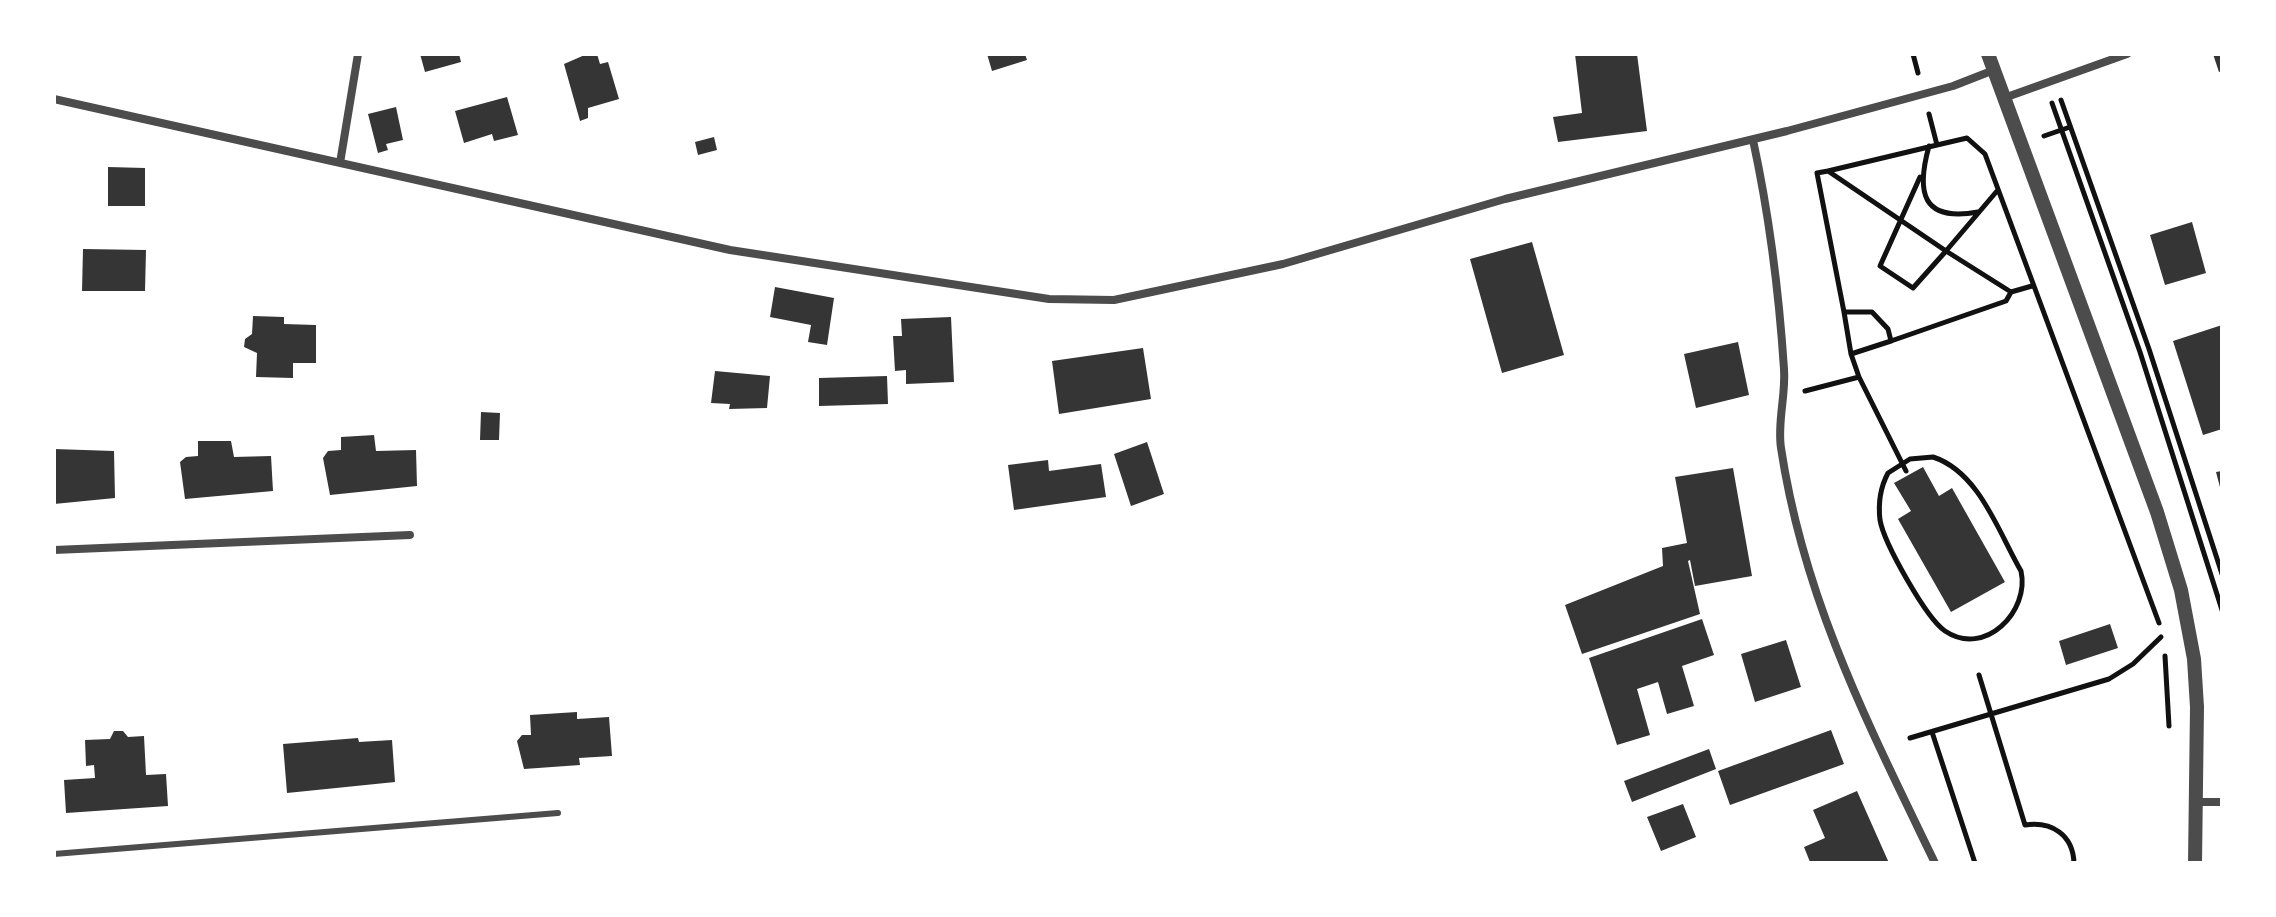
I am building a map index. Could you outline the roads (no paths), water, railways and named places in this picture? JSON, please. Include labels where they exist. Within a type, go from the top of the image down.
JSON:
[{"type":"street","points":[[340,163],[358,54]]},
{"type":"street","points":[[1988,54],[2157,512],[2181,590],[2195,670],[2195,863]]},
{"type":"street","points":[[2004,98],[2127,54]]},
{"type":"street","points":[[54,99],[730,250],[1049,299],[1114,300],[1283,264],[1505,199],[1753,140],[1924,94],[1994,70]]},
{"type":"street","points":[[1753,140],[1761,178],[1779,327],[1783,396],[1780,430],[1805,558],[1827,630],[1854,697],[1935,863]]},
{"type":"street","points":[[54,550],[410,535]]},
{"type":"street","points":[[2195,802],[2222,802]]},
{"type":"lane","points":[[54,854],[558,813]]}]
